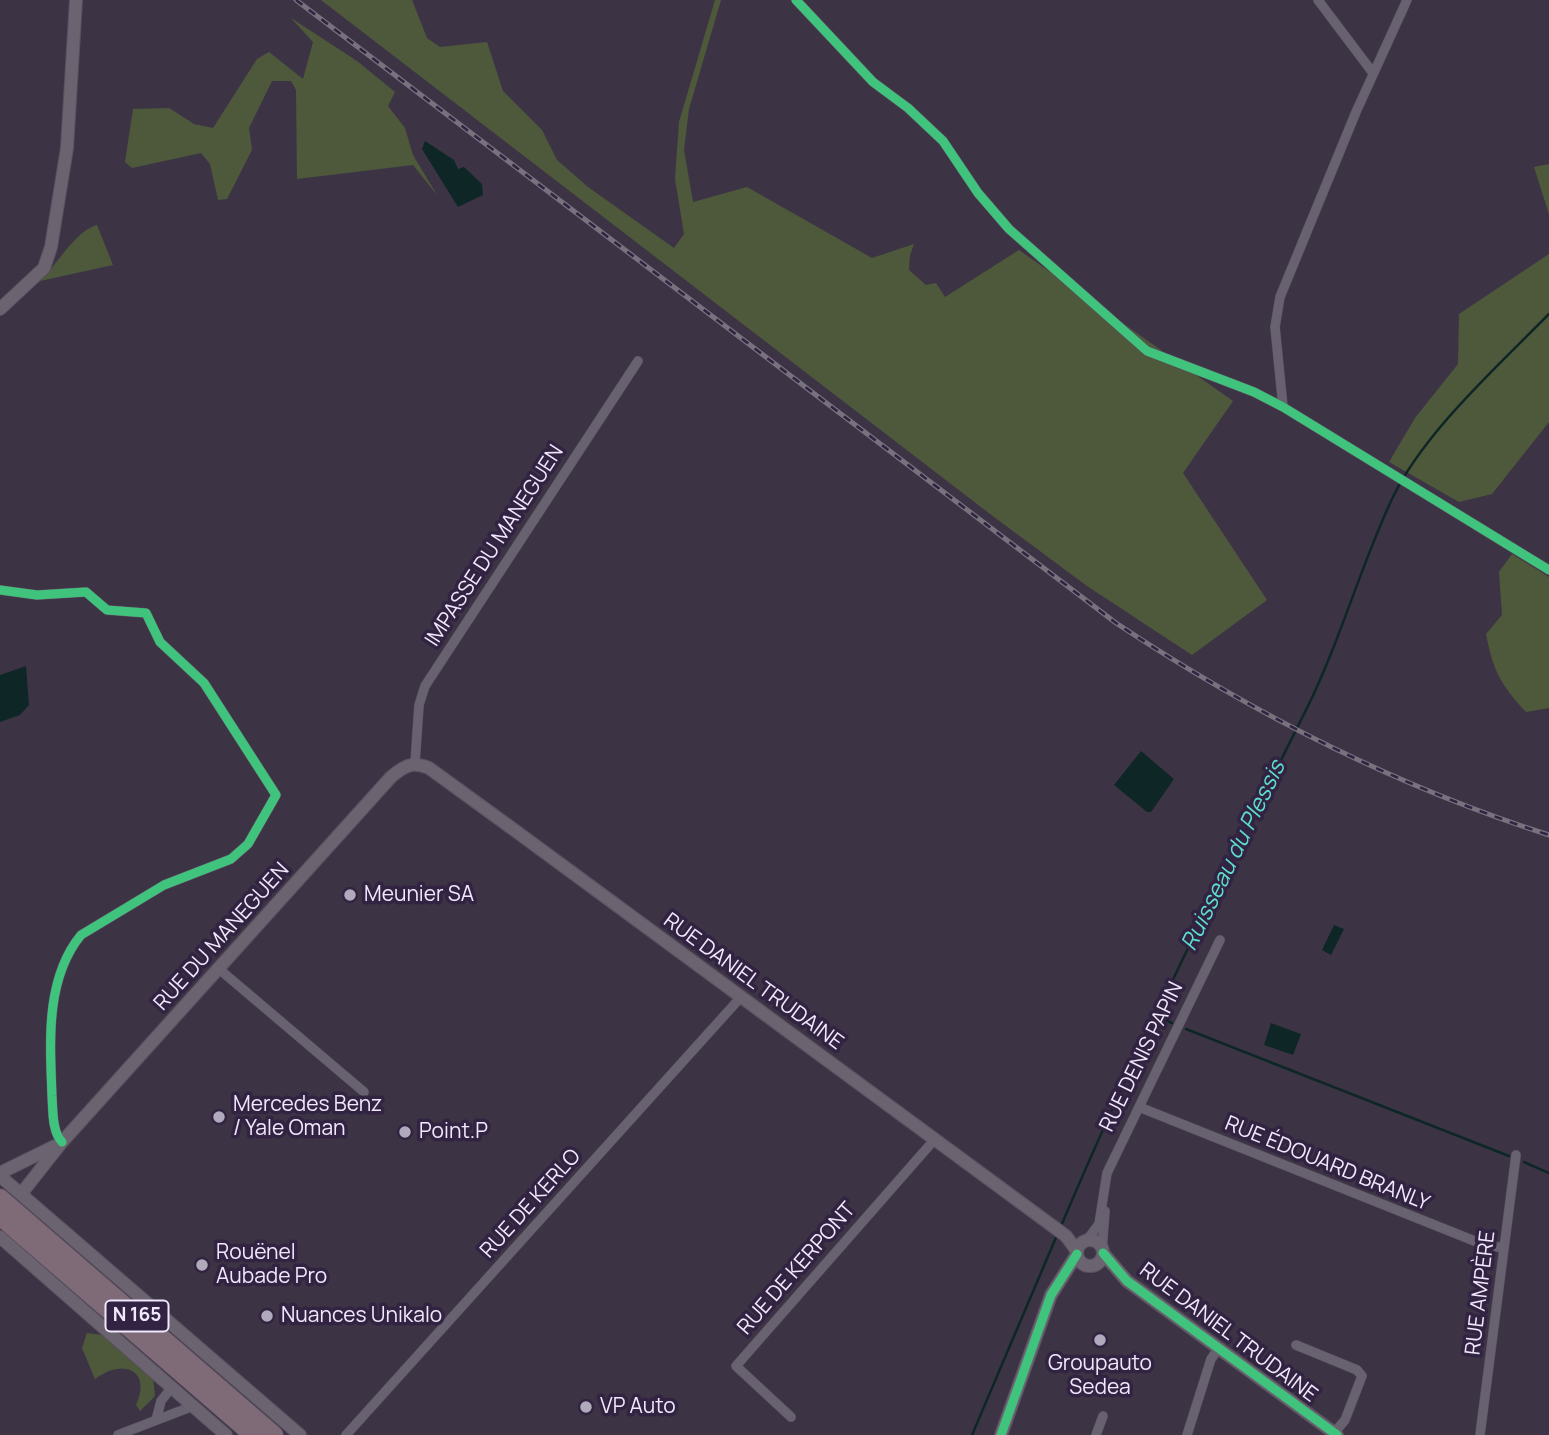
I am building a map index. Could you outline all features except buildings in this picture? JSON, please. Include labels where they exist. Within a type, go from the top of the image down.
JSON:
[{"type":"highway","name":"N 165","points":[[0,1198],[274,1435]]},
{"type":"highway","name":"N 165","points":[[0,1216],[253,1435]]},
{"type":"street","points":[[0,309],[44,268],[51,247],[67,148],[76,0]]},
{"type":"street","points":[[796,0],[873,82],[908,108],[943,141],[978,193],[1009,229],[1147,351],[1254,392],[1283,407],[1549,570]]},
{"type":"street","points":[[1318,0],[1373,73]]},
{"type":"street","points":[[1283,407],[1275,327],[1280,297],[1373,73],[1407,0]]},
{"type":"street","name":"IMPASSE DU MANEGUEN","points":[[415,763],[419,705],[425,686],[638,361]]},
{"type":"street","points":[[0,590],[37,595],[86,592],[107,610],[146,613],[160,642],[204,683],[276,795],[248,844],[231,859],[164,885],[81,934],[72,946],[65,960],[57,990],[50,1034],[53,1112],[57,1138],[62,1142]]},
{"type":"street","name":"RUE DU MANEGUEN","points":[[21,1194],[62,1142],[391,777],[402,768],[415,763]]},
{"type":"street","name":"RUE DANIEL TRUDAINE","points":[[415,763],[440,776],[1081,1247]]},
{"type":"street","name":"RUE DENIS PAPIN","points":[[1001,1435],[1051,1295],[1099,1224],[1107,1174],[1220,940]]},
{"type":"street","points":[[219,969],[364,1091]]},
{"type":"street","name":"RUE DE KERLO","points":[[346,1435],[741,997]]},
{"type":"street","name":"RUE ÉDOUARD BRANLY","points":[[1139,1107],[1482,1244],[1504,1248]]},
{"type":"street","name":"RUE DE KERPONT","points":[[791,1417],[736,1366],[934,1139]]},
{"type":"street","name":"RUE DU MANEGUEN","points":[[0,1174],[62,1142]]},
{"type":"street","name":"RUE AMPÈRE","points":[[1480,1435],[1516,1155]]},
{"type":"street","points":[[0,1174],[300,1435]]},
{"type":"street","name":"RUE DENIS PAPIN","points":[[1102,1192],[1106,1215],[1102,1252]]},
{"type":"street","points":[[0,1237],[226,1435]]},
{"type":"street","points":[[1095,1241],[1102,1252],[1101,1260],[1089,1266],[1080,1262],[1081,1247],[1095,1241]]},
{"type":"street","name":"RUE DANIEL TRUDAINE","points":[[1102,1252],[1127,1281],[1335,1434]]},
{"type":"street","name":"RUE DANIEL TRUDAINE","points":[[1089,1266],[1127,1281]]},
{"type":"street","name":"RUE DENIS PAPIN","points":[[1045,1316],[1065,1285],[1089,1266]]},
{"type":"street","points":[[1296,1345],[1357,1370],[1362,1376],[1345,1420],[1335,1434]]},
{"type":"street","points":[[1187,1435],[1211,1359],[1219,1348]]},
{"type":"street","points":[[156,1420],[161,1401],[172,1387]]},
{"type":"street","points":[[118,1435],[187,1411],[193,1406]]},
{"type":"street","points":[[1096,1435],[1103,1416]]},
{"type":"green space","points":[[321,0],[412,0],[427,38],[440,47],[487,42],[503,91],[542,130],[557,160],[588,187],[674,248],[684,234],[675,179],[679,122],[715,0],[721,0],[689,109],[684,150],[693,202],[747,187],[872,258],[914,244],[909,270],[926,285],[936,283],[945,297],[1019,250],[1233,401],[1183,473],[1267,600],[1192,655],[1087,586],[990,514]]},
{"type":"green space","points":[[291,18],[357,61],[395,92],[388,106],[405,128],[413,155],[437,195],[413,165],[297,179],[296,90],[291,81],[272,81],[249,128],[252,150],[227,199],[218,200],[210,164],[201,153],[132,168],[125,162],[133,109],[169,108],[194,124],[213,128],[257,59],[269,52],[303,79],[313,42]]},
{"type":"green space","points":[[1549,164],[1549,214],[1534,167]]},
{"type":"green space","points":[[97,225],[113,265],[40,281],[81,234]]},
{"type":"green space","points":[[1549,254],[1549,422],[1492,494],[1459,502],[1389,462],[1415,418],[1458,364],[1459,314]]},
{"type":"green space","points":[[1512,554],[1549,577],[1549,708],[1526,712],[1499,676],[1486,634],[1502,615],[1499,572]]},
{"type":"green space","points":[[87,1333],[102,1335],[153,1378],[155,1396],[140,1411],[136,1405],[140,1384],[138,1376],[132,1371],[116,1369],[95,1379],[82,1348]]},
{"type":"shaded area","points":[[425,141],[454,160],[458,169],[464,167],[482,184],[483,195],[458,207],[422,149]]},
{"type":"shaded area","points":[[26,666],[29,705],[20,715],[0,722],[0,675]]},
{"type":"shaded area","points":[[1141,751],[1174,779],[1151,812],[1147,812],[1114,785]]},
{"type":"shaded area","points":[[1334,925],[1344,929],[1331,955],[1322,950]]},
{"type":"shaded area","points":[[1271,1023],[1301,1034],[1293,1055],[1264,1045]]},
{"type":"waterway","name":"Ruisseau du Plessis","points":[[1061,1226],[1149,1031],[1318,684],[1392,499],[1422,450],[1442,425],[1549,314]]},
{"type":"waterway","points":[[1157,1016],[1172,1023]]},
{"type":"waterway","points":[[1186,1029],[1509,1156]]},
{"type":"waterway","points":[[1524,1162],[1549,1173]]},
{"type":"waterway","name":"Ruisseau du Plessis","points":[[972,1435],[1057,1235]]},
{"type":"railway","points":[[296,0],[1116,623],[1219,687],[1325,744],[1436,794],[1549,835]]},
{"type":"cycle path","points":[[796,0],[873,82],[908,108],[943,141],[978,193],[1009,229],[1147,351],[1254,392],[1283,407],[1549,570]]},
{"type":"cycle path","points":[[0,590],[37,595],[86,592],[107,610],[146,613],[160,642],[204,683],[276,795],[248,844],[231,859],[164,885],[81,935],[69,952],[55,991],[51,1033],[54,1120],[56,1133],[62,1142]]},
{"type":"cycle path","points":[[1103,1253],[1127,1281],[1337,1435]]},
{"type":"cycle path","points":[[1001,1435],[1051,1295],[1077,1254]]},
{"type":"place","name":"Meunier SA","points":[[350,895]]},
{"type":"place","name":"Mercedes Benz / Yale Oman","points":[[219,1117]]},
{"type":"place","name":"Point.P","points":[[405,1132]]},
{"type":"place","name":"Rouënel Aubade Pro","points":[[202,1265]]},
{"type":"place","name":"Nuances Unikalo","points":[[267,1316]]},
{"type":"place","name":"Groupauto Sedea","points":[[1100,1340]]},
{"type":"place","name":"VP Auto","points":[[586,1407]]}]
